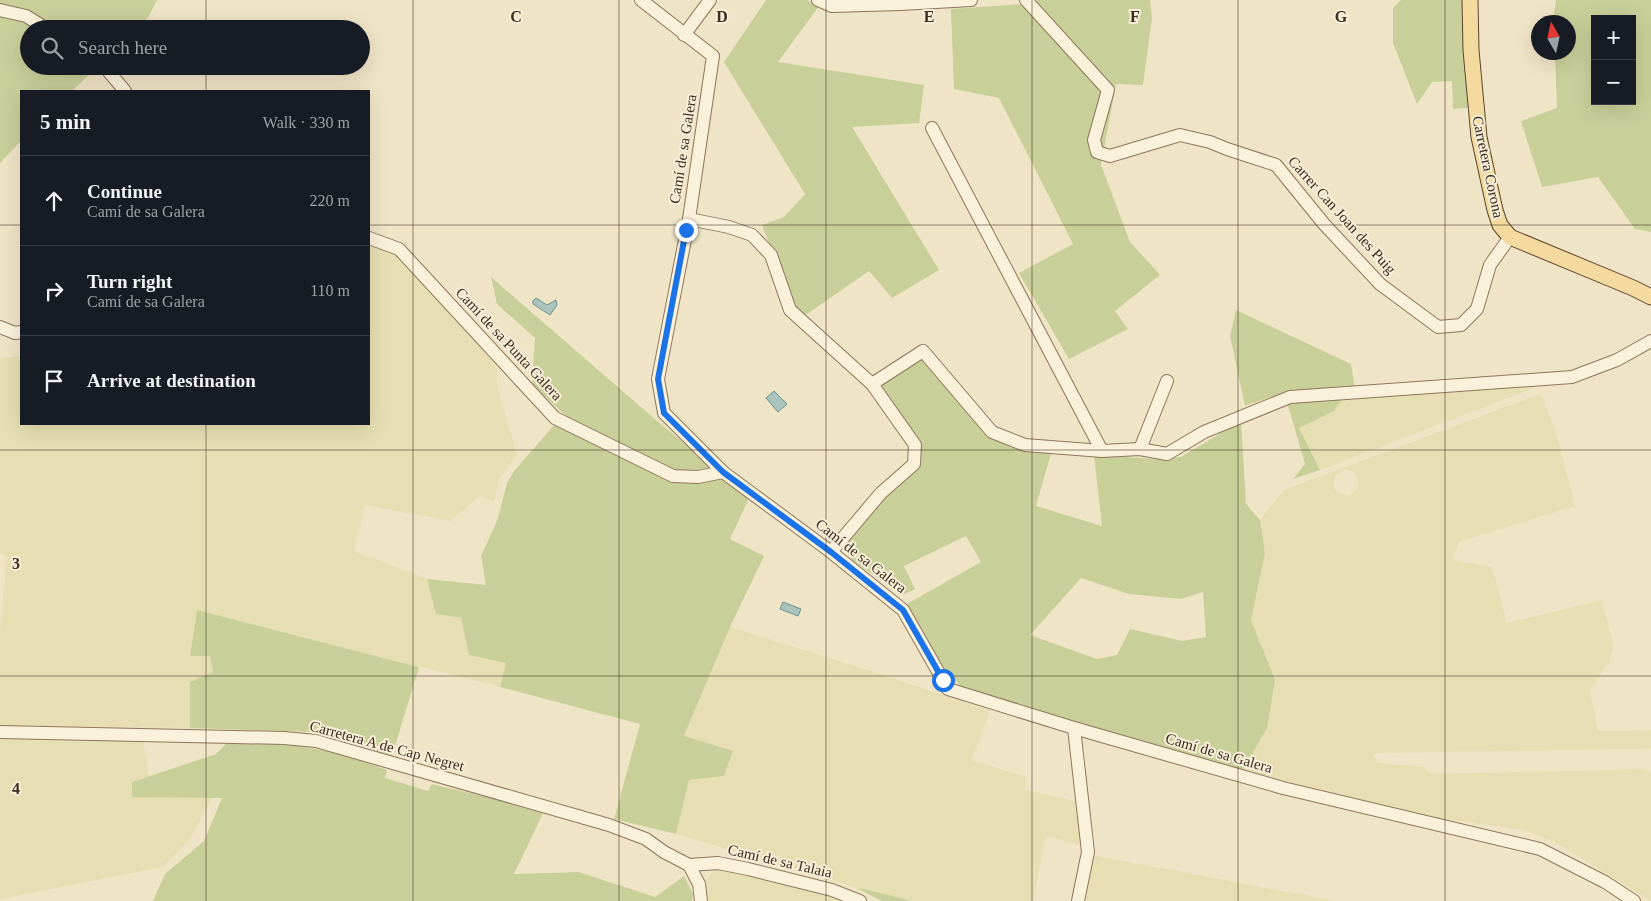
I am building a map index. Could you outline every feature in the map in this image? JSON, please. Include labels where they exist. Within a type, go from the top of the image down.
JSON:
[{"type":"main road","name":"Carretera Corona","points":[[1470,0],[1471,50],[1479,138],[1495,210],[1500,224],[1510,237],[1634,288],[1651,297]]},
{"type":"street","name":"Camí de sa Galera","points":[[641,0],[713,56],[688,219],[658,379],[664,413],[723,472],[831,552],[903,610],[948,689],[1074,728],[1283,788],[1540,849],[1605,882],[1634,901]]},
{"type":"street","points":[[684,34],[710,0]]},
{"type":"street","points":[[818,0],[832,6],[971,0]]},
{"type":"street","name":"Carrer Can Joan des Puig","points":[[1026,0],[1108,90],[1094,140],[1097,152],[1110,156],[1180,135],[1210,142],[1276,165],[1324,224],[1380,284],[1438,327],[1461,325],[1477,309],[1490,265],[1510,237]]},
{"type":"street","points":[[0,10],[26,16],[32,20]]},
{"type":"street","points":[[112,75],[124,90]]},
{"type":"street","points":[[932,128],[1102,451]]},
{"type":"street","points":[[688,219],[729,227],[752,235],[771,255],[790,310],[872,384],[915,445],[914,464],[882,493],[831,552]]},
{"type":"street","name":"Camí de sa Punta Galera","points":[[370,238],[399,249],[555,418],[673,476],[698,477],[723,472]]},
{"type":"street","points":[[0,327],[14,333],[20,332]]},
{"type":"street","points":[[872,384],[923,351],[992,432],[1025,445],[1102,451],[1140,449],[1167,454],[1204,432],[1290,397],[1572,376],[1617,360],[1651,341]]},
{"type":"street","points":[[1140,449],[1167,381]]},
{"type":"street","points":[[1074,728],[1088,852],[1078,901]]},
{"type":"street","name":"Carretera A de Cap Negret","points":[[0,732],[284,738],[316,741],[609,824],[646,839],[664,852],[690,865]]},
{"type":"street","name":"Camí de sa Talaia","points":[[690,865],[718,863],[748,869],[832,890],[860,901]]},
{"type":"street","points":[[690,865],[698,884],[701,901]]},
{"type":"shaded area","points":[[370,243],[380,245],[400,257],[497,367],[497,385],[517,455],[499,479],[494,502],[480,496],[450,521],[365,505],[354,551],[427,579],[436,614],[461,618],[469,655],[506,663],[500,687],[197,610],[190,655],[210,656],[213,673],[190,682],[190,728],[0,726],[0,630],[7,556],[0,553],[0,359],[20,355],[20,425],[370,425]]},
{"type":"shaded area","points":[[1537,382],[1534,388],[1320,470],[1299,428],[1334,411],[1344,396]]},
{"type":"shaded area","points":[[1540,394],[1556,432],[1575,506],[1459,542],[1452,560],[1492,567],[1507,623],[1602,600],[1613,643],[1610,661],[1590,690],[1598,731],[1651,730],[1651,749],[1373,753],[1378,763],[1424,767],[1432,774],[1643,769],[1651,772],[1651,901],[1560,845],[1528,831],[1433,817],[1243,770],[1267,728],[1275,680],[1251,620],[1265,553],[1260,520],[1284,490]],"holes":[[[1343,470],[1355,473],[1359,482],[1356,490],[1349,495],[1340,494],[1334,488],[1334,479]]]},
{"type":"shaded area","points":[[730,627],[865,669],[990,711],[972,760],[1027,777],[1024,789],[1078,802],[1084,846],[1046,836],[1033,901],[912,901],[856,888],[676,834],[689,780],[724,776],[733,752],[684,737]]},
{"type":"shaded area","points":[[0,737],[143,740],[149,776],[132,782],[133,797],[213,797],[189,840],[163,867],[0,899]]},
{"type":"shaded area","points":[[1092,855],[1336,901],[1083,901]]},
{"type":"shaded area","points":[[715,869],[734,871],[843,901],[707,901],[707,879]]},
{"type":"green space","points":[[0,0],[157,0],[146,20],[20,20],[20,75],[89,75],[73,90],[20,90],[20,142],[0,163]]},
{"type":"green space","points":[[766,0],[807,0],[819,6],[778,62],[924,85],[919,123],[852,127],[939,270],[892,298],[869,271],[804,316],[795,309],[762,225],[784,217],[805,194],[724,62]]},
{"type":"green space","points":[[1025,0],[1150,0],[1152,18],[1143,85],[1116,84],[1101,165],[1130,242],[1160,275],[1115,311],[1128,329],[1069,359],[1019,273],[1073,244],[999,98],[954,89],[951,9],[1023,4]]},
{"type":"green space","points":[[1401,0],[1465,0],[1468,108],[1453,109],[1452,81],[1432,82],[1417,104],[1393,43],[1393,8]]},
{"type":"green space","points":[[1556,0],[1651,0],[1651,232],[1635,229],[1598,177],[1542,187],[1521,121],[1557,108],[1555,60],[1576,60],[1576,15],[1554,15]]},
{"type":"green space","points":[[491,277],[657,421],[714,467],[696,471],[674,471],[642,457],[566,416],[532,384],[535,338],[497,304]]},
{"type":"green space","points":[[1236,310],[1351,364],[1355,387],[1284,392],[1245,406],[1230,336]]},
{"type":"green space","points":[[917,359],[923,359],[982,431],[1009,445],[1052,450],[1036,506],[1102,526],[1094,455],[1158,459],[1181,457],[1241,421],[1246,504],[1260,520],[1265,553],[1251,620],[1275,680],[1267,728],[1243,770],[965,690],[946,672],[907,604],[981,562],[966,536],[904,566],[915,589],[902,595],[852,560],[844,544],[882,497],[917,464],[881,388],[884,380]],"holes":[[[1081,578],[1129,594],[1181,599],[1203,592],[1206,637],[1182,641],[1130,629],[1117,655],[1097,659],[1030,635]]]},
{"type":"green space","points":[[1344,396],[1334,411],[1299,428],[1320,470],[1293,479],[1305,464],[1287,402]]},
{"type":"green space","points":[[555,424],[600,445],[667,481],[692,483],[724,475],[750,496],[730,539],[764,556],[730,627],[684,736],[733,751],[724,776],[689,780],[676,834],[614,819],[640,724],[500,687],[506,663],[469,655],[461,618],[436,614],[427,579],[486,585],[481,556],[497,521],[507,483],[515,470]]},
{"type":"green space","points":[[197,610],[419,667],[392,756],[313,732],[190,728],[190,682],[213,672],[210,656],[190,656]]},
{"type":"green space","points":[[228,742],[292,744],[352,757],[387,770],[385,778],[428,791],[432,784],[544,811],[514,874],[579,872],[655,897],[684,876],[693,894],[692,901],[153,901],[165,874],[204,841],[222,798],[132,797],[132,782],[216,754]]},
{"type":"green space","points":[[856,888],[864,889],[912,901],[882,901]]},
{"type":"water","points":[[536,298],[547,305],[556,300],[557,305],[550,315],[533,304]]},
{"type":"water","points":[[774,391],[787,404],[778,412],[766,398]]},
{"type":"water","points":[[783,602],[801,609],[798,616],[780,609]]},
{"type":"route","points":[[686,230],[658,379],[664,413],[723,472],[831,552],[903,610],[943,680]]}]
